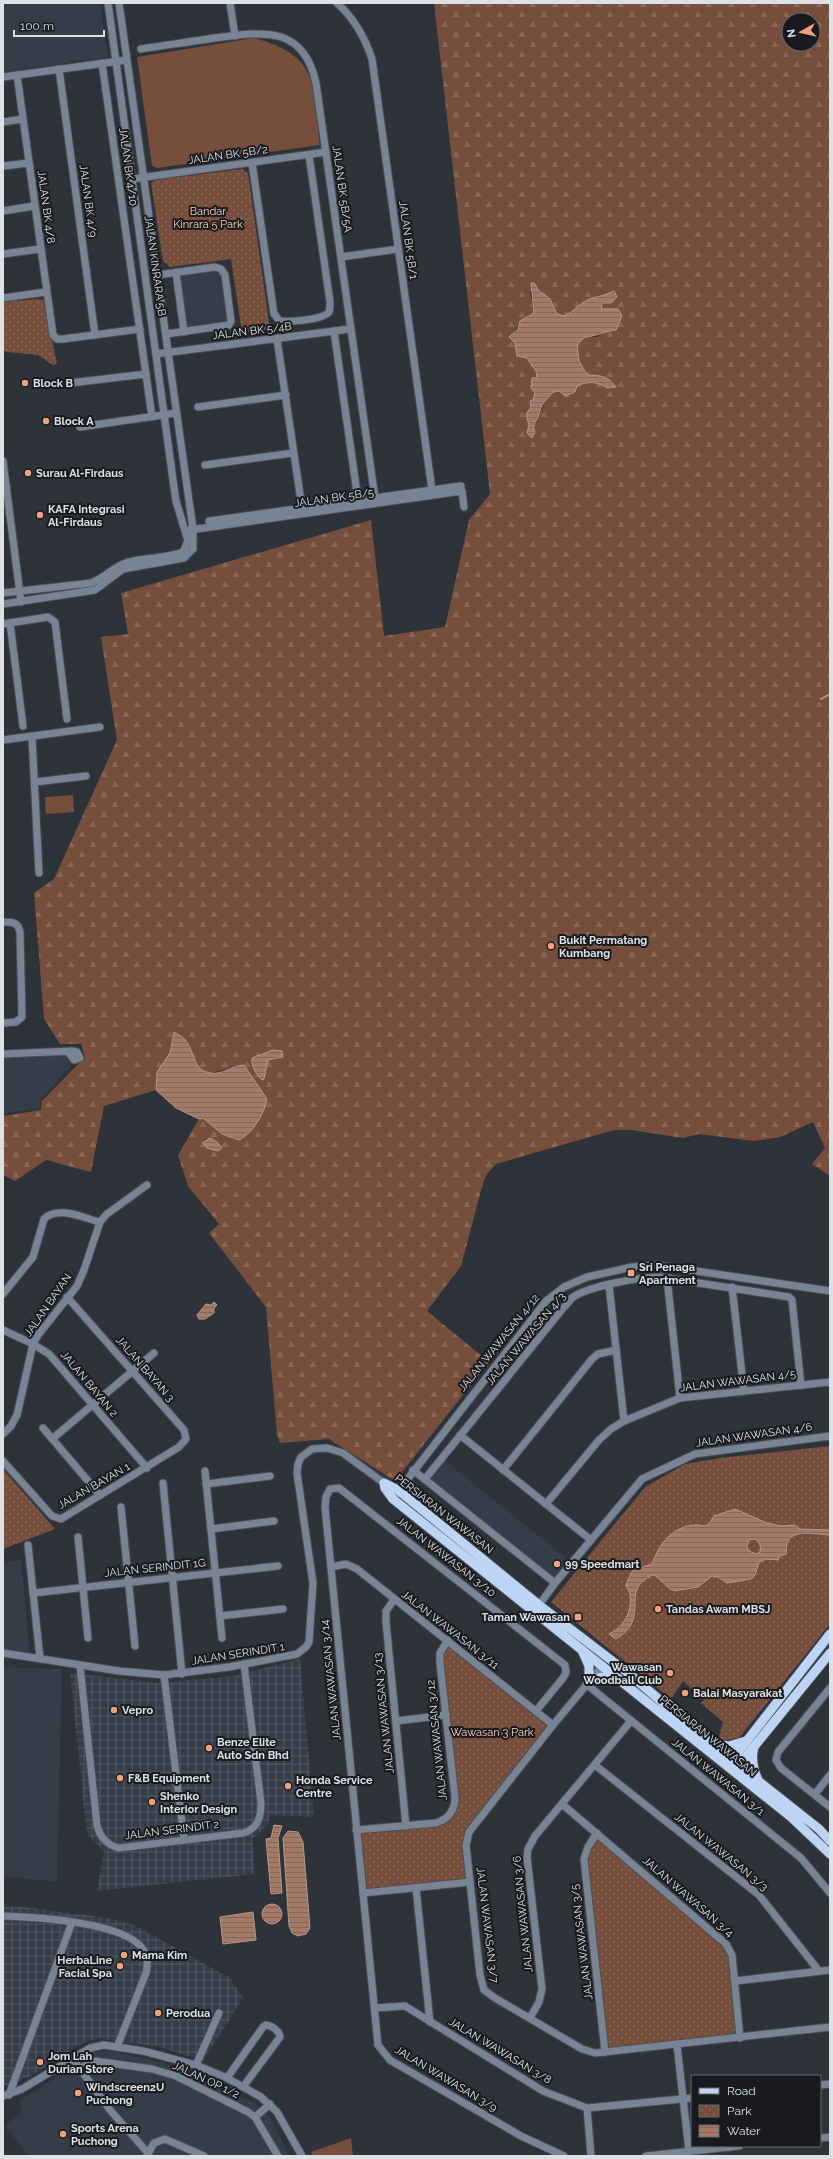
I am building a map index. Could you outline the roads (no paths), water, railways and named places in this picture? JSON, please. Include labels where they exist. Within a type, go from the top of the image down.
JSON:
[{"type":"main road","name":"PERSIARAN WAWASAN","points":[[384,1482],[398,1490],[537,1609],[582,1650],[733,1766],[759,1781],[819,1829],[830,1840]]},
{"type":"main road","name":"PERSIARAN WAWASAN","points":[[384,1482],[385,1488],[393,1499],[537,1609],[588,1643],[628,1673],[709,1742],[733,1766],[830,1854]]},
{"type":"main road","points":[[759,1781],[755,1773],[751,1744],[830,1634]]},
{"type":"main road","points":[[588,1643],[600,1655],[603,1665],[613,1666],[628,1673]]},
{"type":"main road","points":[[582,1650],[589,1666],[588,1682],[613,1677],[622,1681]]},
{"type":"main road","points":[[733,1766],[830,1653]]},
{"type":"main road","points":[[709,1742],[729,1746],[751,1744]]},
{"type":"street","name":"JALAN KINRARA 5B","points":[[108,3],[176,501],[189,530]]},
{"type":"street","name":"JALAN KINRARA 5B","points":[[119,3],[169,352],[189,530]]},
{"type":"street","points":[[230,3],[235,36]]},
{"type":"street","name":"JALAN BK 5B/1","points":[[337,3],[354,21],[372,59],[432,490]]},
{"type":"street","name":"JALAN BK 5B/5A","points":[[142,49],[260,32],[281,37],[290,41],[308,59],[316,83],[375,498]]},
{"type":"street","points":[[3,77],[127,60]]},
{"type":"street","name":"JALAN BK 4/10","points":[[102,63],[152,417]]},
{"type":"street","name":"JALAN BK 4/9","points":[[59,70],[95,335]]},
{"type":"street","name":"JALAN BK 4/8","points":[[17,75],[51,332],[57,339],[95,335]]},
{"type":"street","points":[[3,122],[23,119]]},
{"type":"street","name":"JALAN BK 5B/2","points":[[132,179],[326,152]]},
{"type":"street","points":[[252,163],[274,314],[280,321],[305,320],[325,315],[328,312],[330,302],[309,155]]},
{"type":"street","points":[[3,166],[28,163]]},
{"type":"street","points":[[3,211],[34,206]]},
{"type":"street","points":[[3,254],[40,249]]},
{"type":"street","points":[[341,257],[398,249]]},
{"type":"street","points":[[158,275],[218,268],[225,274],[228,294],[231,320],[229,325],[166,334]]},
{"type":"street","points":[[176,272],[184,332]]},
{"type":"street","points":[[3,298],[46,292]]},
{"type":"street","points":[[95,335],[140,329]]},
{"type":"street","name":"JALAN BK 5/4B","points":[[156,354],[350,329]]},
{"type":"street","points":[[334,331],[358,500]]},
{"type":"street","points":[[277,339],[302,508]]},
{"type":"street","points":[[70,383],[146,374]]},
{"type":"street","points":[[198,407],[286,395]]},
{"type":"street","points":[[80,427],[176,413]]},
{"type":"street","points":[[205,465],[294,453]]},
{"type":"street","points":[[3,461],[21,602]]},
{"type":"street","name":"JALAN BK 5B/5","points":[[209,521],[461,486]]},
{"type":"street","name":"JALAN BK 5B/5","points":[[189,530],[462,491],[464,507]]},
{"type":"street","points":[[3,593],[91,582],[102,579],[120,565],[178,554],[183,552],[187,547],[189,530]]},
{"type":"street","points":[[3,604],[95,590],[124,569],[184,558],[189,555],[193,548],[189,530]]},
{"type":"street","points":[[23,726],[6,623],[48,618],[55,622],[67,719]]},
{"type":"street","points":[[3,740],[100,727]]},
{"type":"street","points":[[32,737],[39,873]]},
{"type":"street","points":[[35,782],[86,776]]},
{"type":"street","points":[[3,922],[14,922],[18,925],[20,932],[22,1017],[16,1022],[3,1023]]},
{"type":"street","points":[[3,1054],[68,1052]]},
{"type":"street","name":"JALAN BAYAN","points":[[3,1434],[11,1426],[17,1415],[33,1344],[81,1278],[100,1222],[107,1214],[147,1185]]},
{"type":"street","points":[[3,1294],[33,1258],[44,1219],[48,1215],[60,1212],[100,1222]]},
{"type":"street","name":"JALAN WAWASAN 4/12","points":[[393,1499],[413,1470],[546,1301],[554,1294],[576,1281],[614,1270],[656,1264],[830,1291]]},
{"type":"street","name":"JALAN WAWASAN 4/3","points":[[425,1479],[573,1298],[610,1285],[645,1277],[667,1278],[784,1294],[792,1300],[801,1385]]},
{"type":"street","points":[[667,1278],[680,1398]]},
{"type":"street","points":[[610,1285],[624,1421]]},
{"type":"street","points":[[732,1287],[744,1391]]},
{"type":"street","name":"JALAN BAYAN 3","points":[[67,1298],[132,1370],[186,1435],[185,1443],[168,1454]]},
{"type":"street","name":"JALAN BAYAN 2","points":[[3,1330],[33,1344],[58,1363],[92,1405],[147,1468]]},
{"type":"street","points":[[503,1470],[592,1359],[598,1354],[616,1350]]},
{"type":"street","points":[[52,1439],[154,1353]]},
{"type":"street","name":"JALAN WAWASAN 4/5","points":[[546,1504],[599,1440],[611,1429],[624,1421],[680,1398],[830,1382]]},
{"type":"street","points":[[43,1428],[100,1495]]},
{"type":"street","points":[[460,1435],[591,1540]]},
{"type":"street","name":"JALAN WAWASAN 4/6","points":[[537,1609],[555,1583],[637,1483],[689,1455],[830,1436]]},
{"type":"street","name":"JALAN SERINDIT 1","points":[[3,1653],[40,1658],[80,1666],[164,1675],[182,1674],[297,1654],[306,1647],[309,1642],[313,1583],[298,1482],[298,1464],[301,1457],[312,1449],[336,1450],[384,1482]]},
{"type":"street","name":"JALAN BAYAN 1","points":[[3,1461],[56,1519],[66,1517],[168,1454]]},
{"type":"street","points":[[413,1470],[555,1583]]},
{"type":"street","points":[[205,1471],[222,1638]]},
{"type":"street","points":[[206,1484],[270,1476]]},
{"type":"street","points":[[163,1482],[182,1674]]},
{"type":"street","name":"JALAN WAWASAN 3/10","points":[[326,1497],[330,1489],[339,1488],[564,1665],[566,1673],[563,1678],[536,1711]]},
{"type":"street","name":"JALAN WAWASAN 3/14","points":[[326,1497],[325,1507],[360,1860]]},
{"type":"street","points":[[121,1507],[135,1646]]},
{"type":"street","points":[[211,1529],[274,1521]]},
{"type":"street","points":[[78,1537],[88,1638]]},
{"type":"street","points":[[28,1545],[40,1658]]},
{"type":"street","name":"JALAN WAWASAN 3/11","points":[[331,1567],[346,1564],[351,1566],[448,1640],[553,1725]]},
{"type":"street","name":"JALAN SERINDIT 1G","points":[[33,1592],[278,1566]]},
{"type":"street","name":"JALAN WAWASAN 3/13","points":[[394,1600],[388,1606],[386,1616],[406,1826]]},
{"type":"street","points":[[220,1616],[283,1609]]},
{"type":"street","name":"JALAN WAWASAN 3/12","points":[[356,1830],[406,1826],[442,1821],[450,1814],[455,1804],[440,1658],[442,1648],[448,1640]]},
{"type":"street","name":"JALAN SERINDIT 2","points":[[80,1666],[97,1825],[102,1839],[110,1846],[119,1848],[243,1833],[254,1828],[260,1820],[261,1803],[244,1664]]},
{"type":"street","name":"JALAN WAWASAN 3/7","points":[[603,1665],[553,1725],[469,1832],[466,1846],[480,1975],[484,1990],[582,2049],[595,2053],[830,2027]]},
{"type":"street","points":[[164,1675],[184,1839]]},
{"type":"street","name":"JALAN WAWASAN 3/1","points":[[588,1682],[630,1722],[801,1858],[830,1893]]},
{"type":"street","points":[[830,1688],[778,1752],[776,1760],[781,1768],[830,1807]]},
{"type":"street","points":[[396,1721],[446,1715]]},
{"type":"street","name":"JALAN WAWASAN 3/6","points":[[530,2018],[539,2002],[542,1989],[527,1856],[528,1849],[535,1836],[630,1722]]},
{"type":"street","name":"JALAN WAWASAN 3/3","points":[[595,1764],[759,1895],[819,1971]]},
{"type":"street","points":[[814,1794],[830,1775]]},
{"type":"street","name":"JALAN WAWASAN 3/4","points":[[562,1804],[726,1944],[732,1955],[740,2038]]},
{"type":"street","name":"JALAN WAWASAN 3/5","points":[[597,1833],[588,1847],[584,1859],[605,2052]]},
{"type":"street","name":"JALAN WAWASAN 3/9","points":[[360,1860],[378,2044],[390,2060],[521,2136],[564,2156]]},
{"type":"street","points":[[364,1893],[470,1882]]},
{"type":"street","points":[[416,1888],[430,2022]]},
{"type":"street","points":[[3,1916],[35,1917],[72,1922],[118,1932],[143,1948],[147,1959],[146,1972],[116,2047]]},
{"type":"street","points":[[6,2095],[72,1922]]},
{"type":"street","points":[[735,1981],[830,1970]]},
{"type":"street","name":"JALAN WAWASAN 3/8","points":[[375,2008],[405,2006],[543,2091],[587,2108],[691,2098]]},
{"type":"street","points":[[196,2065],[219,2013]]},
{"type":"street","points":[[227,2078],[263,2028],[266,2025],[273,2027],[278,2031],[280,2037],[244,2087]]},
{"type":"street","points":[[6,2095],[22,2089],[90,2048],[98,2045],[166,2056],[196,2065],[227,2078],[270,2104],[281,2117],[302,2156]]},
{"type":"street","points":[[677,2045],[689,2151]]},
{"type":"street","points":[[73,2059],[110,2110],[147,2154],[154,2143],[165,2139],[204,2156]]},
{"type":"street","name":"JALAN OP 1/2","points":[[80,2069],[90,2062],[96,2061],[152,2069],[176,2076],[255,2117]]},
{"type":"street","points":[[270,2104],[255,2117],[278,2156]]},
{"type":"street","points":[[587,2108],[592,2156]]},
{"type":"street","points":[[646,2156],[729,2147]]},
{"type":"water","points":[[531,283],[535,284],[538,290],[550,299],[557,314],[565,316],[587,300],[614,291],[617,297],[611,303],[603,303],[601,306],[602,309],[618,309],[622,316],[616,330],[585,337],[577,345],[579,361],[587,375],[596,375],[607,378],[616,387],[607,388],[596,383],[585,383],[577,386],[575,392],[566,396],[559,391],[553,392],[542,405],[537,420],[533,426],[535,432],[532,438],[527,433],[529,425],[526,414],[531,407],[530,401],[533,400],[535,393],[531,388],[532,378],[537,378],[536,371],[527,358],[517,356],[515,343],[509,337],[518,329],[520,321],[534,313]]},
{"type":"water","points":[[174,1032],[185,1039],[195,1061],[205,1072],[220,1073],[240,1065],[244,1065],[267,1099],[261,1117],[249,1133],[244,1137],[239,1140],[222,1134],[203,1118],[199,1119],[176,1108],[156,1090],[157,1072],[170,1053]]},
{"type":"water","points":[[273,1050],[282,1051],[283,1057],[268,1060],[264,1079],[262,1080],[254,1070],[252,1058]]},
{"type":"water","points":[[210,1138],[217,1142],[222,1148],[218,1151],[207,1148],[203,1143]]},
{"type":"water","points":[[214,1302],[217,1305],[214,1308],[214,1313],[205,1319],[199,1319],[197,1315],[206,1304],[211,1305]]},
{"type":"water","points":[[735,1509],[767,1523],[781,1526],[794,1525],[800,1529],[830,1530],[830,1535],[801,1533],[791,1537],[787,1542],[786,1554],[780,1556],[778,1560],[767,1559],[759,1562],[755,1575],[751,1579],[727,1583],[718,1577],[712,1576],[698,1587],[674,1591],[656,1576],[650,1576],[640,1584],[638,1588],[635,1598],[633,1620],[628,1629],[616,1639],[609,1634],[623,1623],[628,1613],[630,1607],[630,1595],[626,1584],[633,1570],[652,1564],[663,1543],[668,1537],[680,1529],[687,1526],[707,1525],[714,1516]],"holes":[[[749,1540],[757,1540],[760,1545],[760,1552],[756,1554],[749,1551],[747,1547]]]},
{"type":"water","points":[[274,1825],[282,1826],[278,1838],[282,1893],[271,1894],[266,1839],[271,1838]]},
{"type":"water","points":[[288,1831],[298,1832],[303,1842],[310,1928],[306,1934],[298,1936],[292,1933],[289,1926],[283,1838]]},
{"type":"water","points":[[268,1904],[276,1904],[282,1910],[282,1918],[276,1924],[268,1924],[262,1918],[262,1910]]},
{"type":"water","points":[[253,1912],[256,1940],[223,1944],[220,1917]]},
{"type":"waterway","points":[[821,699],[830,694]]},
{"type":"place","name":"Block B","points":[[25,383]]},
{"type":"place","name":"Block A","points":[[46,421]]},
{"type":"place","name":"Surau Al-Firdaus","points":[[28,473]]},
{"type":"place","name":"KAFA Integrasi Al-Firdaus","points":[[40,515]]},
{"type":"place","name":"Bukit Permatang Kumbang","points":[[551,946]]},
{"type":"place","name":"Sri Penaga Apartment","points":[[631,1273]]},
{"type":"place","name":"99 Speedmart","points":[[557,1564]]},
{"type":"place","name":"Tandas Awam MBSJ","points":[[658,1609]]},
{"type":"place","name":"Taman Wawasan","points":[[578,1617]]},
{"type":"place","name":"Wawasan Woodball Club","points":[[670,1673]]},
{"type":"place","name":"Balai Masyarakat","points":[[685,1693]]},
{"type":"place","name":"Vepro","points":[[114,1710]]},
{"type":"place","name":"Benze Elite Auto Sdn Bhd","points":[[209,1748]]},
{"type":"place","name":"F&B Equipment","points":[[120,1778]]},
{"type":"place","name":"Honda Service Centre","points":[[288,1786]]},
{"type":"place","name":"Shenko Interior Design","points":[[152,1802]]},
{"type":"place","name":"Mama Kim","points":[[124,1955]]},
{"type":"place","name":"HerbaLine Facial Spa","points":[[120,1966]]},
{"type":"place","name":"Perodua","points":[[158,2013]]},
{"type":"place","name":"Jom Lah Durian Store","points":[[40,2062]]},
{"type":"place","name":"Windscreen2U Puchong","points":[[78,2093]]},
{"type":"place","name":"Sports Arena Puchong","points":[[63,2134]]},
{"type":"park label","name":"Bandar Kinrara 5 Park","points":[[208,217]]},
{"type":"park label","name":"Wawasan 3 Park","points":[[492,1732]]}]
